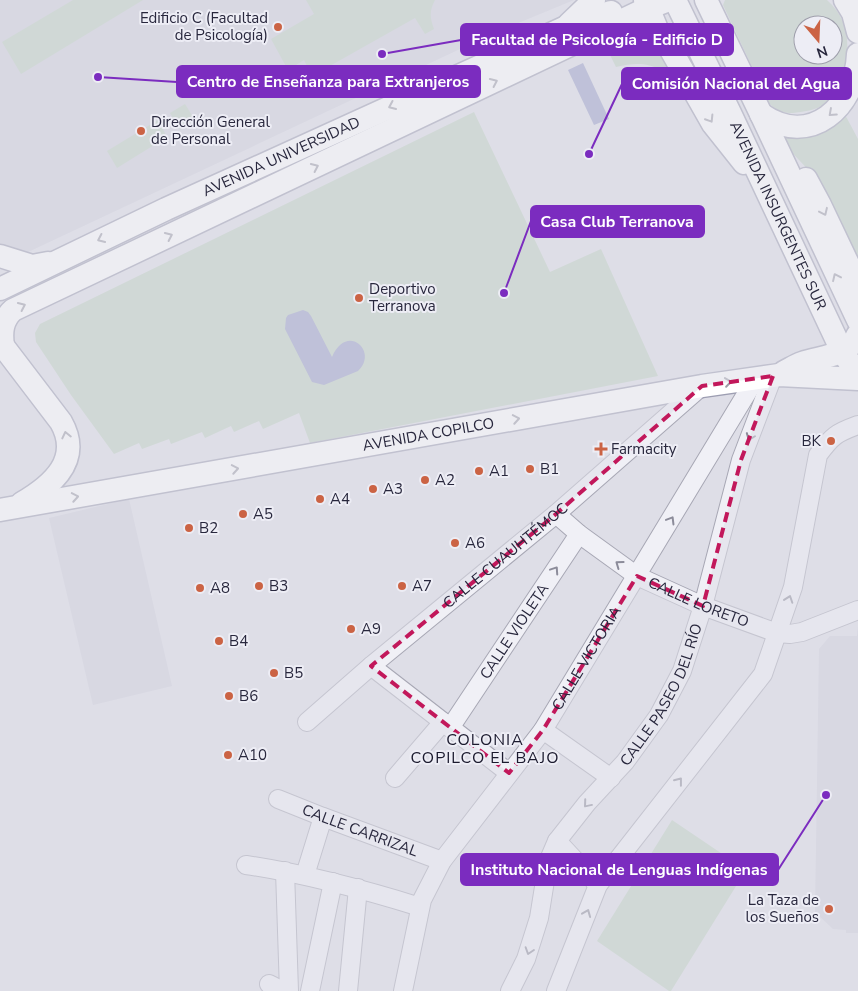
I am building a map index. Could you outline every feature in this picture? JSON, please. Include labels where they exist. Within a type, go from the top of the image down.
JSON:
[{"type":"main road","name":"AVENIDA UNIVERSIDAD","points":[[564,28],[594,0]]},
{"type":"main road","points":[[845,0],[853,14],[858,32]]},
{"type":"main road","name":"AVENIDA UNIVERSIDAD","points":[[0,289],[166,209],[564,28],[649,2]]},
{"type":"main road","points":[[5,509],[34,495],[54,479],[65,463],[68,452],[66,432],[61,422],[1,343],[2,328],[7,316],[13,310],[649,2],[659,34],[671,50],[713,124],[742,162],[759,177]]},
{"type":"main road","name":"AVENIDA INSURGENTES SUR","points":[[707,3],[858,320]]},
{"type":"main road","name":"AVENIDA INSURGENTES SUR","points":[[679,8],[842,352],[858,378]]},
{"type":"main road","points":[[761,114],[780,124],[792,126],[809,125],[826,118],[838,108],[852,85],[858,66],[858,54]]},
{"type":"main road","points":[[730,113],[775,145],[812,188],[858,285]]},
{"type":"main road","points":[[0,256],[32,266],[51,263]]},
{"type":"main road","points":[[769,376],[800,364],[842,352],[850,347],[858,334]]},
{"type":"main road","name":"AVENIDA COPILCO","points":[[5,509],[702,386],[769,376],[858,378]]},
{"type":"street","points":[[564,28],[577,0]]},
{"type":"street","name":"CALLE VICTORIA","points":[[403,991],[420,907],[442,861],[543,730],[637,576],[769,376]]},
{"type":"street","name":"CALLE PASEO DEL RÍO","points":[[510,991],[526,959],[539,918],[548,862],[557,841],[625,762],[659,715],[682,671],[703,606],[741,460],[769,376]]},
{"type":"street","name":"CALLE CUAUHTÉMOC","points":[[307,722],[371,666],[556,514],[702,386]]},
{"type":"street","points":[[556,991],[598,885],[763,674],[793,586],[818,455],[839,432],[858,425]]},
{"type":"street","name":"CALLE LORETO","points":[[556,514],[579,534],[637,576],[703,606],[777,633],[790,634],[802,632],[858,610]]},
{"type":"street","name":"CALLE VIOLETA","points":[[395,778],[447,725],[579,534]]},
{"type":"street","points":[[371,666],[509,773]]},
{"type":"street","points":[[543,730],[610,778]]},
{"type":"street","name":"CALLE CARRIZAL","points":[[278,798],[323,817],[442,861]]},
{"type":"street","points":[[305,875],[323,817]]},
{"type":"street","points":[[557,841],[598,885]]},
{"type":"street","points":[[246,864],[305,875],[358,888],[420,907]]},
{"type":"street","points":[[285,871],[289,991]]},
{"type":"street","points":[[310,991],[333,882]]},
{"type":"street","points":[[348,991],[358,888]]},
{"type":"highlighted area","points":[[773,376],[741,460],[703,606],[637,576],[543,730],[509,773],[371,666],[556,514],[702,386]]},
{"type":"shaded area","points":[[0,0],[574,0],[492,34],[26,253],[0,244]]},
{"type":"shaded area","points":[[129,499],[172,686],[93,705],[49,518]]},
{"type":"shaded area","points":[[858,626],[858,933],[846,933],[846,930],[833,929],[815,912],[819,649],[830,636],[857,636]]},
{"type":"green space","points":[[73,0],[143,0],[21,74],[2,42]]},
{"type":"green space","points":[[306,0],[435,0],[431,15],[434,29],[425,34],[415,18],[312,76],[304,60],[288,70],[271,39],[314,14]]},
{"type":"green space","points":[[725,0],[827,0],[840,15],[793,15],[793,65],[843,65],[843,22],[847,36],[846,57],[841,77],[834,91],[825,104],[805,111],[786,113],[777,110],[769,103],[723,5]]},
{"type":"green space","points":[[623,40],[645,43],[653,48],[666,61],[682,88],[678,90],[666,74],[652,66],[635,64],[616,67],[606,47]]},
{"type":"green space","points":[[185,104],[195,120],[180,130],[170,113]]},
{"type":"green space","points":[[842,109],[858,139],[858,266],[816,178],[783,143],[779,133]]},
{"type":"green space","name":"Deportivo Terranova","points":[[474,112],[550,272],[601,249],[658,376],[310,443],[299,413],[263,429],[259,421],[234,432],[231,426],[205,438],[202,432],[171,444],[169,439],[142,449],[139,443],[114,454],[71,395],[36,342],[35,333],[40,324]]},
{"type":"green space","points":[[158,120],[167,137],[117,168],[107,151]]},
{"type":"green space","points":[[672,820],[746,870],[671,991],[669,991],[597,941]]},
{"type":"water","points":[[583,63],[609,119],[594,125],[568,70]]},
{"type":"water","points":[[303,310],[311,316],[332,357],[338,347],[345,342],[352,341],[363,349],[365,356],[364,364],[358,371],[324,385],[312,382],[285,329],[288,315]]},
{"type":"place","name":"Edificio C (Facultad de Psicología)","points":[[278,27]]},
{"type":"place","name":"Facultad de Psicología - Edificio D","points":[[382,54]]},
{"type":"place","name":"Centro de Enseñanza para Extranjeros","points":[[98,77]]},
{"type":"place","name":"Dirección General de Personal","points":[[141,131]]},
{"type":"place","name":"Comisión Nacional del Agua","points":[[589,154]]},
{"type":"place","name":"Casa Club Terranova","points":[[504,293]]},
{"type":"place","name":"Deportivo Terranova","points":[[359,298]]},
{"type":"place","name":"BK","points":[[831,441]]},
{"type":"place","name":"Farmacity","points":[[601,449]]},
{"type":"place","name":"B1","points":[[530,469]]},
{"type":"place","name":"A1","points":[[479,471]]},
{"type":"place","name":"A2","points":[[425,480]]},
{"type":"place","name":"A3","points":[[373,489]]},
{"type":"place","name":"A4","points":[[320,499]]},
{"type":"place","name":"A5","points":[[243,514]]},
{"type":"place","name":"B2","points":[[189,528]]},
{"type":"place","name":"A6","points":[[455,543]]},
{"type":"place","name":"B3","points":[[259,586]]},
{"type":"place","name":"A7","points":[[402,586]]},
{"type":"place","name":"A8","points":[[200,588]]},
{"type":"place","name":"A9","points":[[351,629]]},
{"type":"place","name":"B4","points":[[219,641]]},
{"type":"place","name":"B5","points":[[274,673]]},
{"type":"place","name":"B6","points":[[229,696]]},
{"type":"place","name":"A10","points":[[228,755]]},
{"type":"place","name":"Instituto Nacional de Lenguas Indígenas","points":[[826,795]]},
{"type":"place","name":"La Taza de los Sueños","points":[[829,909]]},
{"type":"district","name":"COLONIA COPILCO EL BAJO","points":[[485,748]]}]
